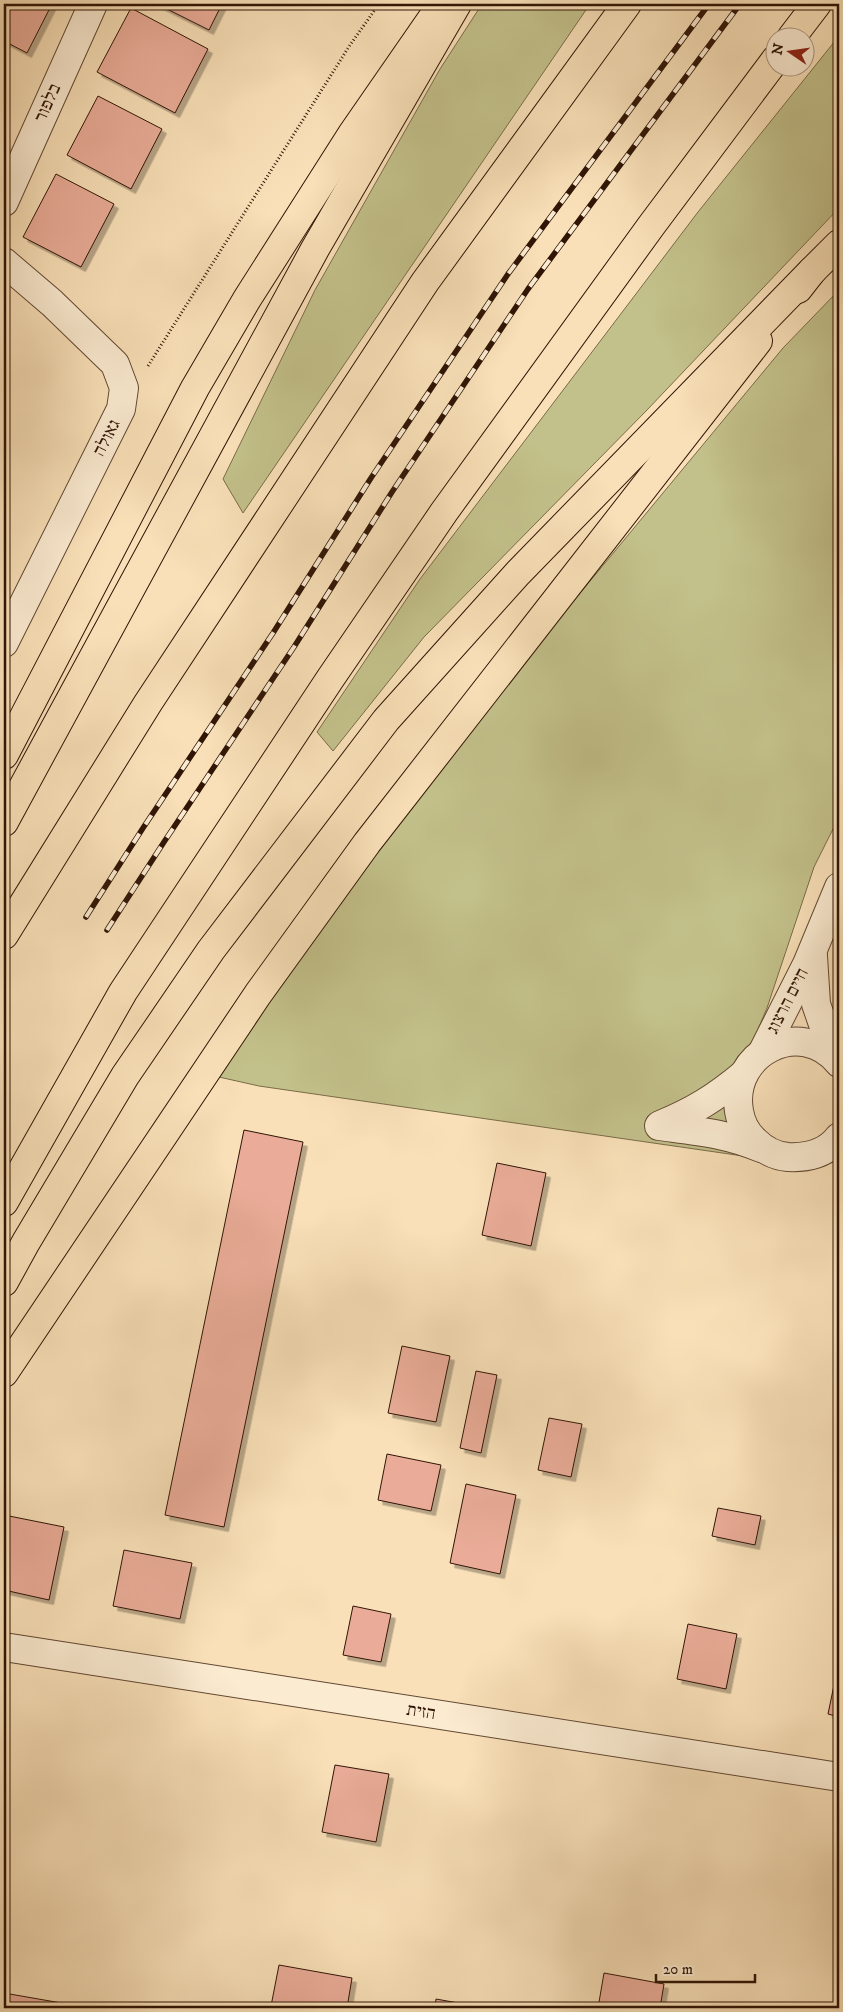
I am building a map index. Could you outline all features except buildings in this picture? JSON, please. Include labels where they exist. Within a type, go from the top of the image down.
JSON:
[{"type":"main road","points":[[4,755],[195,388],[247,299],[352,134],[442,4]]},
{"type":"main road","points":[[4,822],[315,249],[457,4]]},
{"type":"main road","points":[[4,935],[148,703],[425,282],[627,4]]},
{"type":"main road","points":[[798,28],[816,4]]},
{"type":"main road","points":[[4,1202],[123,992],[330,679],[444,512],[651,226],[766,72]]},
{"type":"main road","points":[[4,1282],[125,1076],[195,974],[386,720],[518,573],[839,244]]},
{"type":"main road","points":[[4,1373],[258,994],[367,844],[812,271]]},
{"type":"street","name":"בלפור","points":[[4,202],[93,4]]},
{"type":"street","name":"גאולה","points":[[4,262],[52,303],[115,364],[124,388],[121,409],[4,644]]},
{"type":"street","name":"חיים הרצוג","points":[[763,1051],[813,950],[839,887]]},
{"type":"street","name":"חיים הרצוג","points":[[813,950],[816,1004],[837,1060]]},
{"type":"street","points":[[764,1149],[749,1136],[740,1119],[737,1100],[740,1081],[749,1064],[763,1051],[780,1043],[799,1042],[818,1046],[837,1060]]},
{"type":"street","points":[[744,1074],[698,1109],[658,1126],[720,1134],[740,1139],[781,1157],[807,1156],[839,1159]]},
{"type":"street","points":[[807,1156],[819,1153],[839,1137]]},
{"type":"street","name":"הזית","points":[[4,1647],[839,1777]]},
{"type":"path","points":[[148,367],[350,45],[379,4]]},
{"type":"shaded area","points":[[482,4],[590,4],[243,513],[223,479],[315,290],[440,69]]},
{"type":"shaded area","points":[[839,36],[839,208],[647,410],[424,637],[333,751],[317,732],[420,579],[698,212],[805,78],[816,78],[816,65]]},
{"type":"shaded area","points":[[839,290],[839,817],[814,867],[767,1008],[729,1098],[757,1158],[259,1086],[210,1075],[403,807],[783,348]]},
{"type":"railway","points":[[86,917],[273,633],[371,478],[508,274],[709,4]]},
{"type":"railway","points":[[107,930],[294,647],[392,492],[528,289],[740,4]]}]
